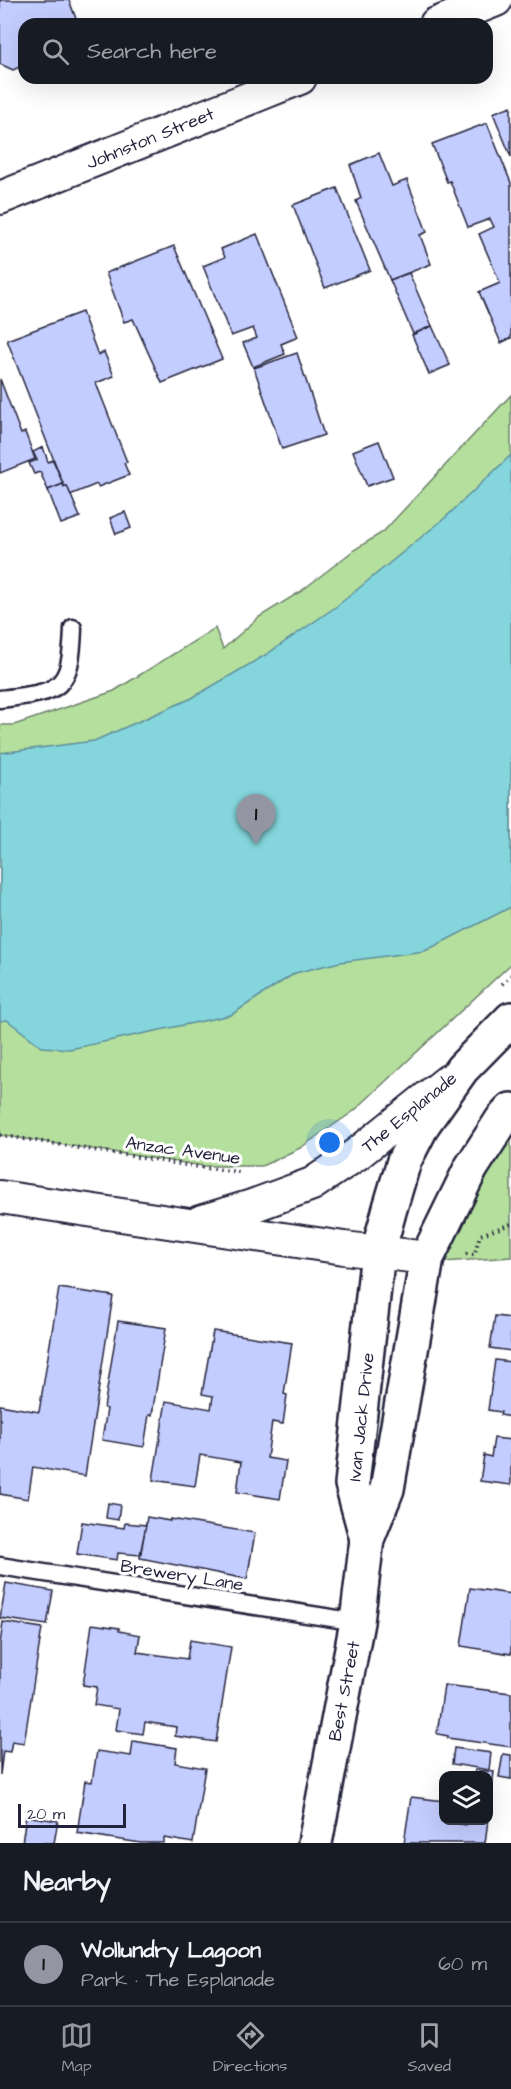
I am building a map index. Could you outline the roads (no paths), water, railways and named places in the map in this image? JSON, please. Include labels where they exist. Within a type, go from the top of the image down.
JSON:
[{"type":"street","points":[[451,18],[496,0]]},
{"type":"street","name":"Johnston Street","points":[[0,198],[285,84]]},
{"type":"street","name":"Ivan Jack Drive","points":[[367,1539],[352,1484],[378,1252],[404,1161],[423,1124],[462,1069],[511,1020]]},
{"type":"street","name":"The Esplanade","points":[[190,1225],[312,1184],[357,1154],[462,1069]]},
{"type":"street","name":"Ivan Jack Drive","points":[[367,1539],[387,1489],[427,1258],[471,1168],[511,1110]]},
{"type":"street","name":"The Esplanade","points":[[0,1197],[427,1258]]},
{"type":"street","name":"Best Street","points":[[315,1843],[357,1622],[367,1539]]},
{"type":"lane","points":[[0,699],[40,694],[54,689],[65,678],[71,663],[73,628]]},
{"type":"lane","name":"Brewery Lane","points":[[0,1566],[357,1622]]},
{"type":"water","points":[[511,455],[511,907],[425,951],[340,962],[295,973],[231,1015],[70,1049],[42,1047],[7,1020],[0,1021],[0,753],[94,741],[192,698],[267,654],[337,606],[446,517]]},
{"type":"place","name":"Wollundry Lagoon","points":[[256,844]]}]
